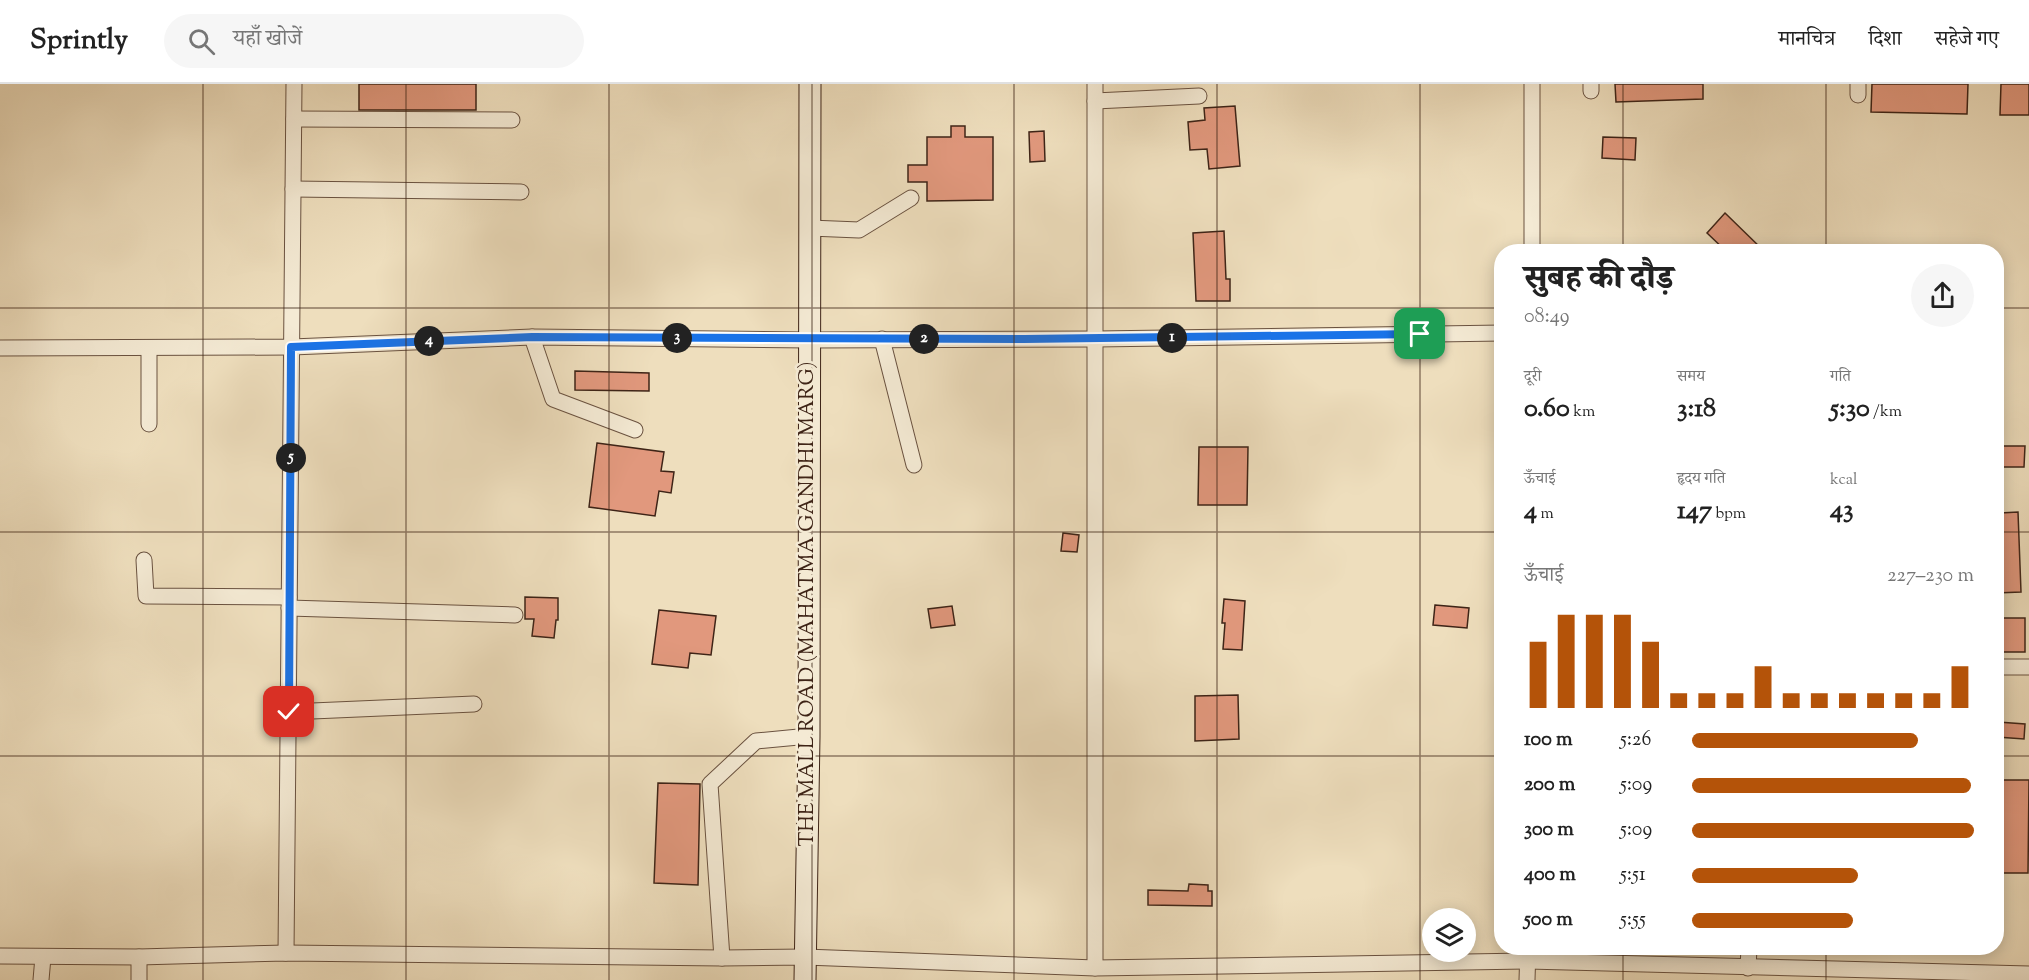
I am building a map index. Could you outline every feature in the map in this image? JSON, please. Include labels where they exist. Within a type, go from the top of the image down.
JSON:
[{"type":"street","points":[[286,953],[294,84]]},
{"type":"street","name":"THE MALL ROAD (MAHATMA GANDHI MARG)","points":[[806,980],[809,736],[810,84]]},
{"type":"street","points":[[1095,84],[1095,968]]},
{"type":"street","points":[[1532,244],[1533,84]]},
{"type":"street","points":[[1095,101],[1199,96]]},
{"type":"street","points":[[294,119],[512,120]]},
{"type":"street","points":[[293,189],[521,192]]},
{"type":"street","points":[[810,228],[859,230],[911,198]]},
{"type":"street","points":[[0,348],[291,347],[532,337],[810,340],[1096,339],[1494,333]]},
{"type":"street","points":[[532,337],[553,399],[635,430]]},
{"type":"street","points":[[882,339],[914,465]]},
{"type":"street","points":[[149,348],[150,424]]},
{"type":"street","points":[[144,560],[146,596],[515,615]]},
{"type":"street","points":[[2004,667],[2029,667]]},
{"type":"street","points":[[289,712],[474,704]]},
{"type":"street","points":[[722,958],[710,784],[756,741],[809,736]]},
{"type":"street","points":[[0,956],[140,957],[286,953],[805,957],[1095,968],[1528,955],[1852,974],[2029,974]]},
{"type":"street","points":[[1527,980],[1528,955]]},
{"type":"street","points":[[1748,968],[1749,955]]},
{"type":"street","points":[[41,980],[42,957]]},
{"type":"street","points":[[139,980],[140,957]]},
{"type":"building","points":[[359,84],[476,84],[476,110],[359,110]]},
{"type":"building","points":[[1615,84],[1703,84],[1703,99],[1616,102]]},
{"type":"building","points":[[1872,84],[1968,84],[1967,114],[1871,112]]},
{"type":"building","points":[[2001,84],[2029,84],[2029,115],[2000,115]]},
{"type":"building","points":[[1235,106],[1240,166],[1209,169],[1207,149],[1190,150],[1188,122],[1205,120],[1204,108]]},
{"type":"building","points":[[951,126],[965,126],[965,137],[993,137],[993,200],[927,201],[927,182],[908,182],[908,165],[927,165],[927,137],[951,137]]},
{"type":"building","points":[[1044,131],[1045,161],[1030,162],[1029,132]]},
{"type":"building","points":[[1603,137],[1636,138],[1635,160],[1602,158]]},
{"type":"building","points":[[1725,213],[1757,244],[1719,244],[1707,233]]},
{"type":"building","points":[[1224,231],[1226,279],[1230,279],[1230,301],[1196,301],[1193,233]]},
{"type":"building","points":[[575,371],[649,373],[649,391],[575,390]]},
{"type":"building","points":[[597,443],[664,452],[661,471],[674,472],[671,493],[659,491],[655,516],[589,507]]},
{"type":"building","points":[[2004,446],[2025,446],[2024,467],[2004,467]]},
{"type":"building","points":[[1199,447],[1248,447],[1247,505],[1198,505]]},
{"type":"building","points":[[2018,512],[2021,592],[2004,593],[2004,513]]},
{"type":"building","points":[[1063,533],[1079,535],[1077,552],[1061,551]]},
{"type":"building","points":[[525,597],[558,598],[558,620],[556,620],[554,638],[532,636],[534,619],[525,619]]},
{"type":"building","points":[[1224,599],[1245,601],[1242,650],[1223,649]]},
{"type":"building","points":[[1435,605],[1469,608],[1467,628],[1433,625]]},
{"type":"building","points":[[952,606],[955,625],[931,628],[928,609]]},
{"type":"building","points":[[659,610],[716,616],[711,655],[690,653],[688,668],[652,664]]},
{"type":"building","points":[[2004,618],[2025,618],[2025,652],[2004,652]]},
{"type":"building","points":[[1238,695],[1239,739],[1195,741],[1195,696]]},
{"type":"building","points":[[2004,722],[2025,724],[2024,739],[2004,738]]},
{"type":"building","points":[[2004,780],[2029,780],[2028,873],[2004,873]]},
{"type":"building","points":[[658,783],[700,784],[698,885],[654,883]]},
{"type":"building","points":[[1189,884],[1208,885],[1208,891],[1212,891],[1212,906],[1148,905],[1148,890],[1188,891]]},
{"type":"route","points":[[289,712],[291,347],[532,337],[810,340],[1096,339],[1420,334]]}]
